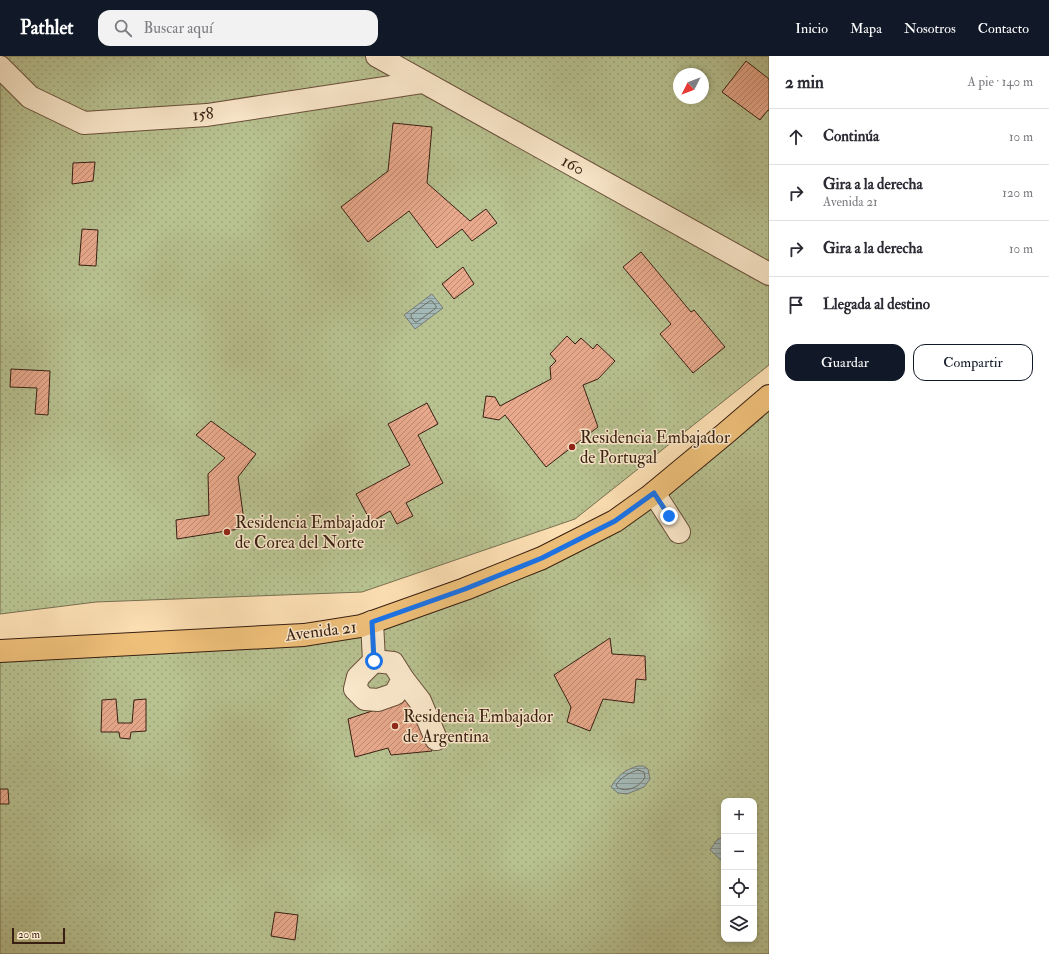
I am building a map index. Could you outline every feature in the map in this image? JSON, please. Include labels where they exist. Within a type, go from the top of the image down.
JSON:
[{"type":"main road","name":"Avenida 21","points":[[0,651],[33,648],[304,635],[361,626],[465,589],[542,558],[615,521],[654,493],[769,396]]},
{"type":"street","name":"160","points":[[377,56],[769,274]]},
{"type":"street","name":"158","points":[[0,67],[30,97],[84,123],[207,115],[423,82]]},
{"type":"street","points":[[654,493],[679,532]]},
{"type":"street","points":[[372,622],[374,661],[358,676],[355,689],[365,699],[378,700],[395,694],[403,679]]},
{"type":"street","points":[[374,661],[393,664],[420,701],[436,739]]},
{"type":"green space","points":[[0,56],[769,56],[769,365],[575,519],[362,592],[96,602],[0,614]]},
{"type":"green space","points":[[769,396],[769,954],[0,954],[0,651],[361,626],[615,521]]},
{"type":"water","points":[[432,294],[443,308],[415,329],[404,315]]},
{"type":"water","points":[[638,766],[643,766],[648,769],[650,779],[644,787],[627,794],[618,793],[611,787],[622,774]]},
{"type":"water","points":[[721,838],[721,860],[710,850],[717,840]]},
{"type":"building","points":[[746,61],[769,79],[769,111],[768,110],[760,120],[722,92]]},
{"type":"building","points":[[393,123],[432,127],[427,183],[470,221],[486,209],[497,223],[472,241],[462,229],[437,248],[409,211],[368,242],[341,207],[388,171]]},
{"type":"building","points":[[95,162],[93,181],[72,184],[73,163]]},
{"type":"building","points":[[82,229],[98,230],[96,266],[79,265]]},
{"type":"building","points":[[641,252],[691,312],[694,310],[725,347],[693,373],[660,334],[671,324],[623,267]]},
{"type":"building","points":[[463,267],[474,284],[454,299],[442,284]]},
{"type":"building","points":[[567,336],[575,344],[581,338],[593,349],[597,344],[615,361],[598,379],[583,385],[598,427],[546,467],[505,415],[499,420],[483,417],[486,396],[495,397],[500,406],[551,379],[550,367],[556,361],[550,354]]},
{"type":"building","points":[[11,369],[50,371],[48,415],[35,414],[37,388],[10,387]]},
{"type":"building","points":[[427,403],[438,424],[418,435],[443,483],[406,503],[413,516],[397,524],[390,511],[371,522],[356,494],[410,465],[388,424]]},
{"type":"building","points":[[211,421],[256,454],[238,477],[245,528],[177,539],[176,520],[209,515],[208,474],[225,458],[196,435]]},
{"type":"building","points":[[610,638],[612,654],[645,656],[646,680],[636,679],[634,703],[603,699],[590,731],[567,722],[571,707],[554,675]]},
{"type":"building","points":[[411,698],[414,717],[424,718],[432,751],[391,755],[388,748],[355,757],[348,719]]},
{"type":"building","points":[[116,699],[118,723],[132,723],[134,700],[146,699],[146,731],[131,732],[130,739],[120,738],[119,732],[101,732],[102,700]]},
{"type":"building","points":[[0,789],[8,789],[9,804],[0,804]]},
{"type":"building","points":[[275,912],[298,915],[295,940],[271,936]]},
{"type":"place","name":"Residencia Embajador de Portugal","points":[[572,447]]},
{"type":"place","name":"Residencia Embajador de Corea del Norte","points":[[227,532]]},
{"type":"place","name":"Residencia Embajador de Argentina","points":[[395,726]]},
{"type":"route","points":[[374,661],[372,622],[465,589],[542,558],[615,521],[654,493],[669,516]]}]
